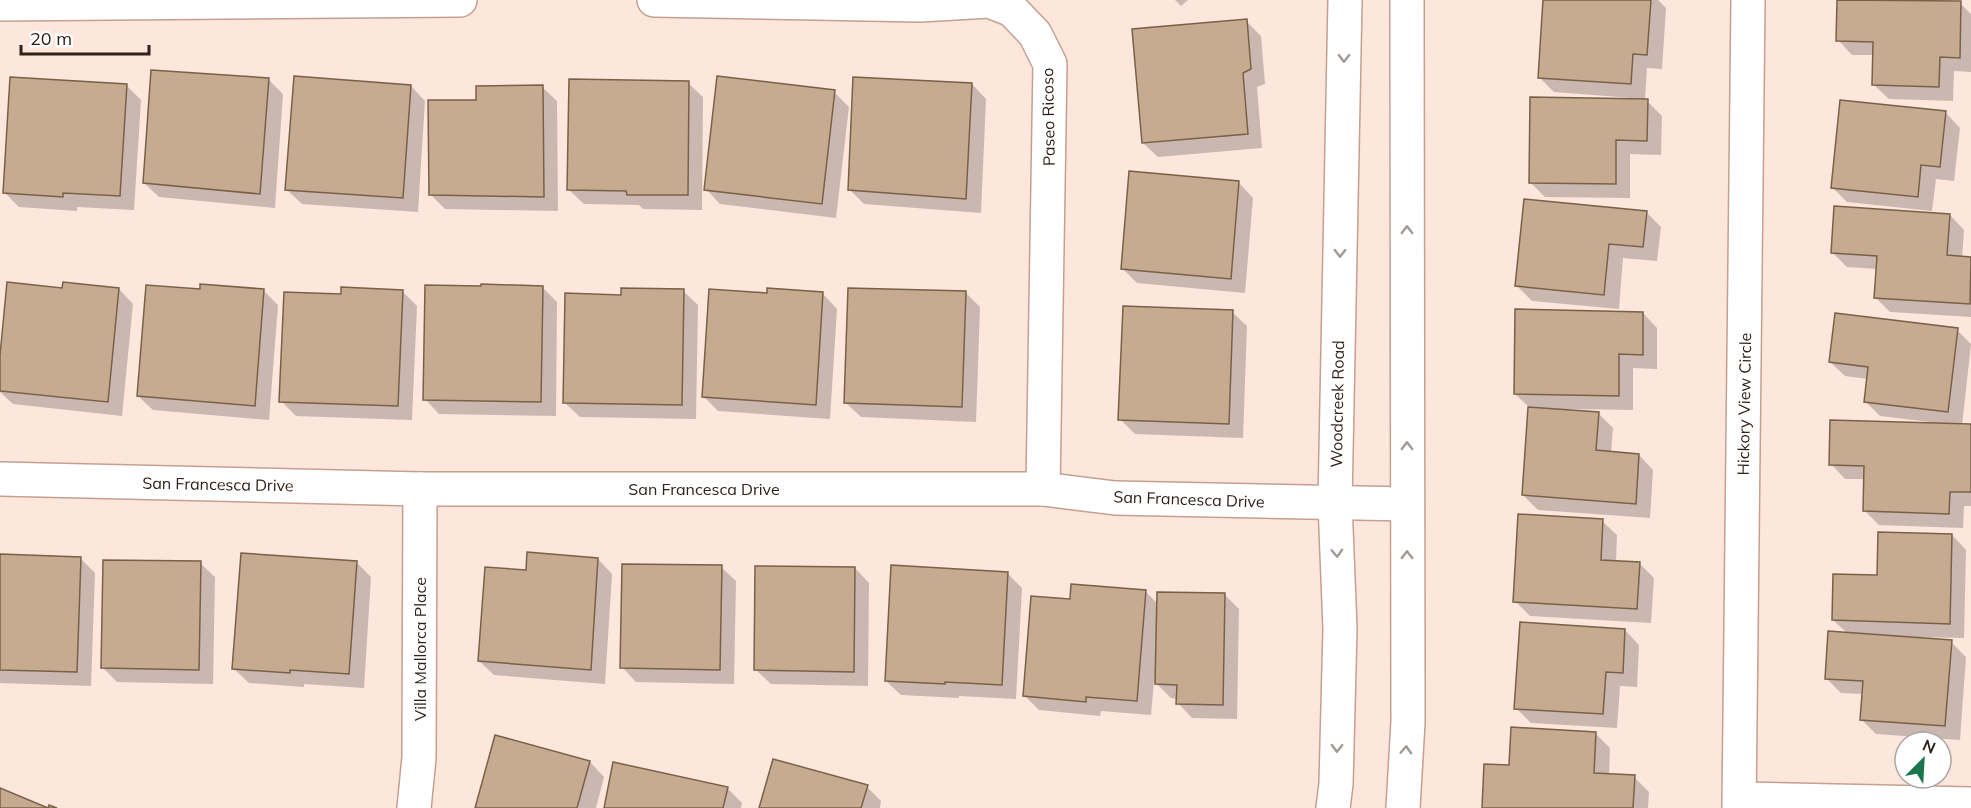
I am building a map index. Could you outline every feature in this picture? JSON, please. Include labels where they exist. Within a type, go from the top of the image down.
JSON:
[{"type":"street","points":[[0,4],[460,0]]},
{"type":"street","name":"Paseo Ricoso","points":[[654,0],[920,5],[989,1],[1012,10],[1035,34],[1050,64],[1043,489]]},
{"type":"street","name":"Woodcreek Road","points":[[1333,808],[1336,784],[1340,629],[1335,503],[1345,0]]},
{"type":"street","points":[[1403,808],[1408,722],[1407,0]]},
{"type":"street","name":"Hickory View Circle","points":[[1739,803],[1748,0]]},
{"type":"street","name":"San Francesca Drive","points":[[0,479],[420,489],[1043,489],[1115,498],[1407,504]]},
{"type":"street","name":"Villa Mallorca Place","points":[[414,808],[419,758],[420,489]]},
{"type":"street","points":[[1739,803],[1971,804]]},
{"type":"building","points":[[1543,0],[1651,0],[1647,55],[1633,54],[1631,84],[1538,78]]},
{"type":"building","points":[[1837,0],[1961,1],[1960,58],[1940,57],[1939,87],[1872,85],[1873,42],[1836,41]]},
{"type":"building","points":[[1247,19],[1251,69],[1243,73],[1248,134],[1142,143],[1132,29]]},
{"type":"building","points":[[151,70],[269,78],[260,194],[143,183]]},
{"type":"building","points":[[294,76],[411,85],[403,198],[285,190]]},
{"type":"building","points":[[717,76],[835,90],[822,204],[704,190]]},
{"type":"building","points":[[10,77],[127,84],[120,196],[63,193],[63,197],[3,193]]},
{"type":"building","points":[[853,77],[972,83],[966,199],[848,190]]},
{"type":"building","points":[[569,79],[689,81],[688,195],[627,195],[626,191],[567,190]]},
{"type":"building","points":[[543,85],[544,197],[429,195],[428,100],[476,100],[476,86]]},
{"type":"building","points":[[1530,97],[1648,99],[1647,141],[1616,140],[1616,184],[1529,183]]},
{"type":"building","points":[[1840,100],[1946,111],[1940,167],[1921,165],[1918,197],[1831,188]]},
{"type":"building","points":[[1129,171],[1239,181],[1231,279],[1121,269]]},
{"type":"building","points":[[1524,199],[1647,211],[1643,247],[1609,244],[1604,295],[1515,286]]},
{"type":"building","points":[[1834,206],[1950,214],[1947,255],[1971,257],[1970,304],[1874,298],[1877,256],[1831,253]]},
{"type":"building","points":[[7,282],[62,288],[63,282],[119,288],[108,402],[0,391],[0,355]]},
{"type":"building","points":[[200,284],[264,289],[255,406],[137,396],[146,285],[200,289]]},
{"type":"building","points":[[481,284],[543,286],[541,402],[423,400],[425,285],[481,286]]},
{"type":"building","points":[[341,287],[403,290],[398,406],[279,402],[284,292],[341,294]]},
{"type":"building","points":[[621,288],[684,289],[682,405],[563,403],[565,293],[621,295]]},
{"type":"building","points":[[767,288],[823,292],[816,405],[702,397],[709,289],[767,293]]},
{"type":"building","points":[[848,288],[966,291],[962,407],[844,403]]},
{"type":"building","points":[[1123,306],[1233,310],[1229,424],[1118,420]]},
{"type":"building","points":[[1515,309],[1643,312],[1643,355],[1619,354],[1619,396],[1514,394]]},
{"type":"building","points":[[1835,313],[1958,328],[1948,412],[1864,402],[1868,367],[1829,362]]},
{"type":"building","points":[[1528,407],[1599,412],[1596,450],[1639,454],[1636,504],[1522,495]]},
{"type":"building","points":[[1830,420],[1971,424],[1971,492],[1950,492],[1949,514],[1863,511],[1864,466],[1829,465]]},
{"type":"building","points":[[1518,514],[1603,519],[1601,560],[1640,562],[1637,609],[1513,602]]},
{"type":"building","points":[[1878,532],[1952,534],[1950,624],[1832,620],[1833,574],[1877,575]]},
{"type":"building","points":[[527,552],[598,558],[591,670],[478,661],[485,567],[526,570]]},
{"type":"building","points":[[241,553],[357,561],[349,674],[232,669]]},
{"type":"building","points":[[0,554],[81,557],[77,672],[0,670]]},
{"type":"building","points":[[103,560],[201,561],[199,670],[101,668]]},
{"type":"building","points":[[622,564],[722,565],[720,670],[620,668]]},
{"type":"building","points":[[891,565],[1008,572],[1002,685],[885,681]]},
{"type":"building","points":[[755,566],[855,567],[854,672],[754,670]]},
{"type":"building","points":[[1071,584],[1146,590],[1137,701],[1086,697],[1086,702],[1023,696],[1031,596],[1070,599]]},
{"type":"building","points":[[1157,592],[1225,593],[1223,705],[1176,704],[1177,685],[1155,684]]},
{"type":"building","points":[[1520,622],[1625,629],[1623,673],[1606,672],[1603,714],[1514,709]]},
{"type":"building","points":[[1828,631],[1952,640],[1945,726],[1860,720],[1863,681],[1825,679]]},
{"type":"building","points":[[1511,727],[1596,732],[1594,773],[1635,775],[1633,808],[1482,808],[1484,764],[1509,765]]},
{"type":"building","points":[[495,735],[590,761],[577,808],[475,808]]},
{"type":"building","points":[[773,759],[868,785],[861,808],[759,808]]},
{"type":"building","points":[[613,762],[728,787],[723,808],[604,808]]},
{"type":"building","points":[[0,788],[48,808],[0,808]]}]
